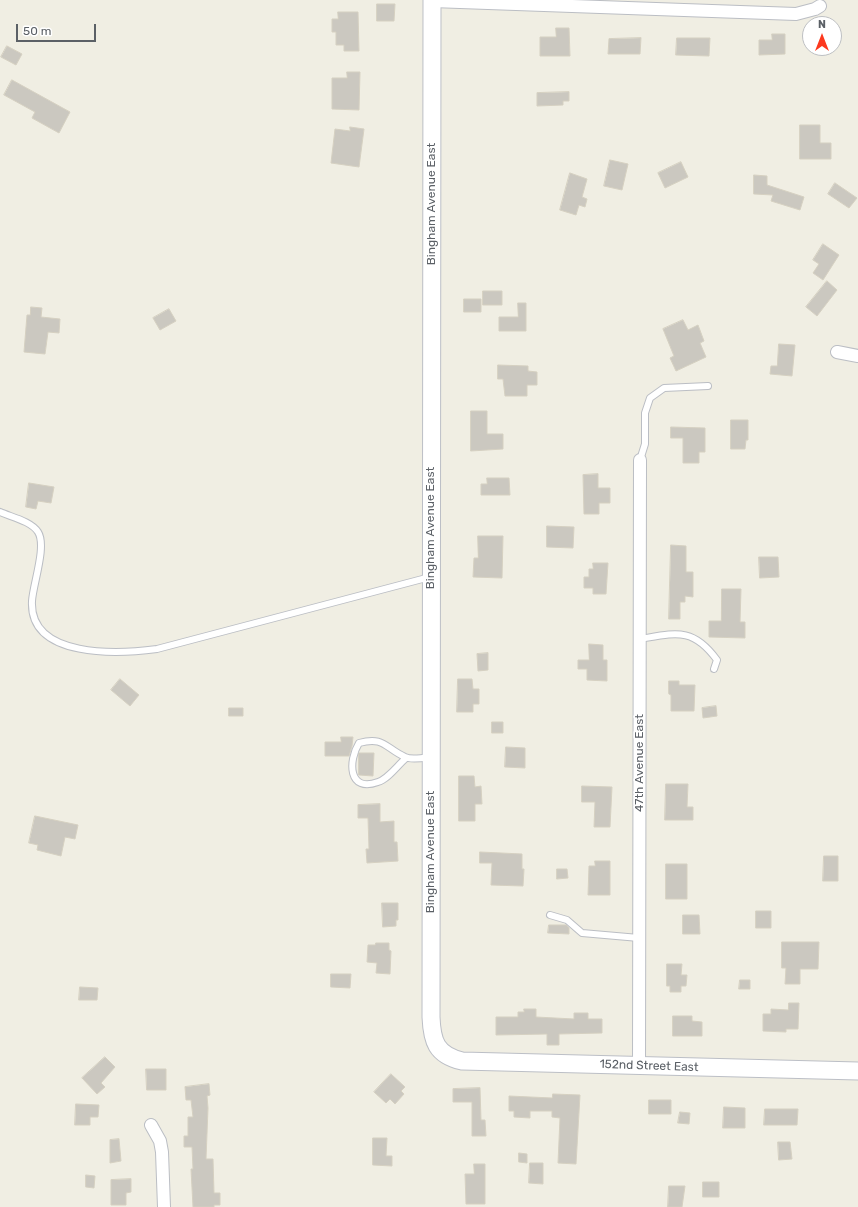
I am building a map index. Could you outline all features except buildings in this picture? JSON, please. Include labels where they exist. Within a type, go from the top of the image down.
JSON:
[{"type":"street","points":[[432,1],[796,14],[815,10],[820,6]]},
{"type":"street","name":"Bingham Avenue East","points":[[432,1],[431,1017],[433,1037],[442,1053]]},
{"type":"street","points":[[837,352],[858,356]]},
{"type":"street","name":"47th Avenue East","points":[[639,1066],[640,460]]},
{"type":"street","name":"152nd Street East","points":[[442,1053],[452,1059],[462,1061],[858,1071]]},
{"type":"street","points":[[150,1125],[160,1140],[162,1152],[164,1207]]},
{"type":"lane","points":[[640,460],[645,444],[646,413],[650,398],[664,388],[708,386]]},
{"type":"lane","points":[[0,512],[33,526],[39,533],[41,552],[32,600],[32,612],[36,623],[44,633],[63,644],[90,651],[122,653],[157,649],[431,577]]},
{"type":"lane","points":[[640,639],[681,634],[695,638],[706,646],[717,660],[714,669]]},
{"type":"lane","points":[[406,758],[383,780],[376,783],[366,784],[359,781],[352,775],[351,765],[356,747],[359,743],[369,740],[383,743],[406,758],[431,757]]},
{"type":"lane","points":[[550,915],[567,920],[582,933],[639,938]]}]
